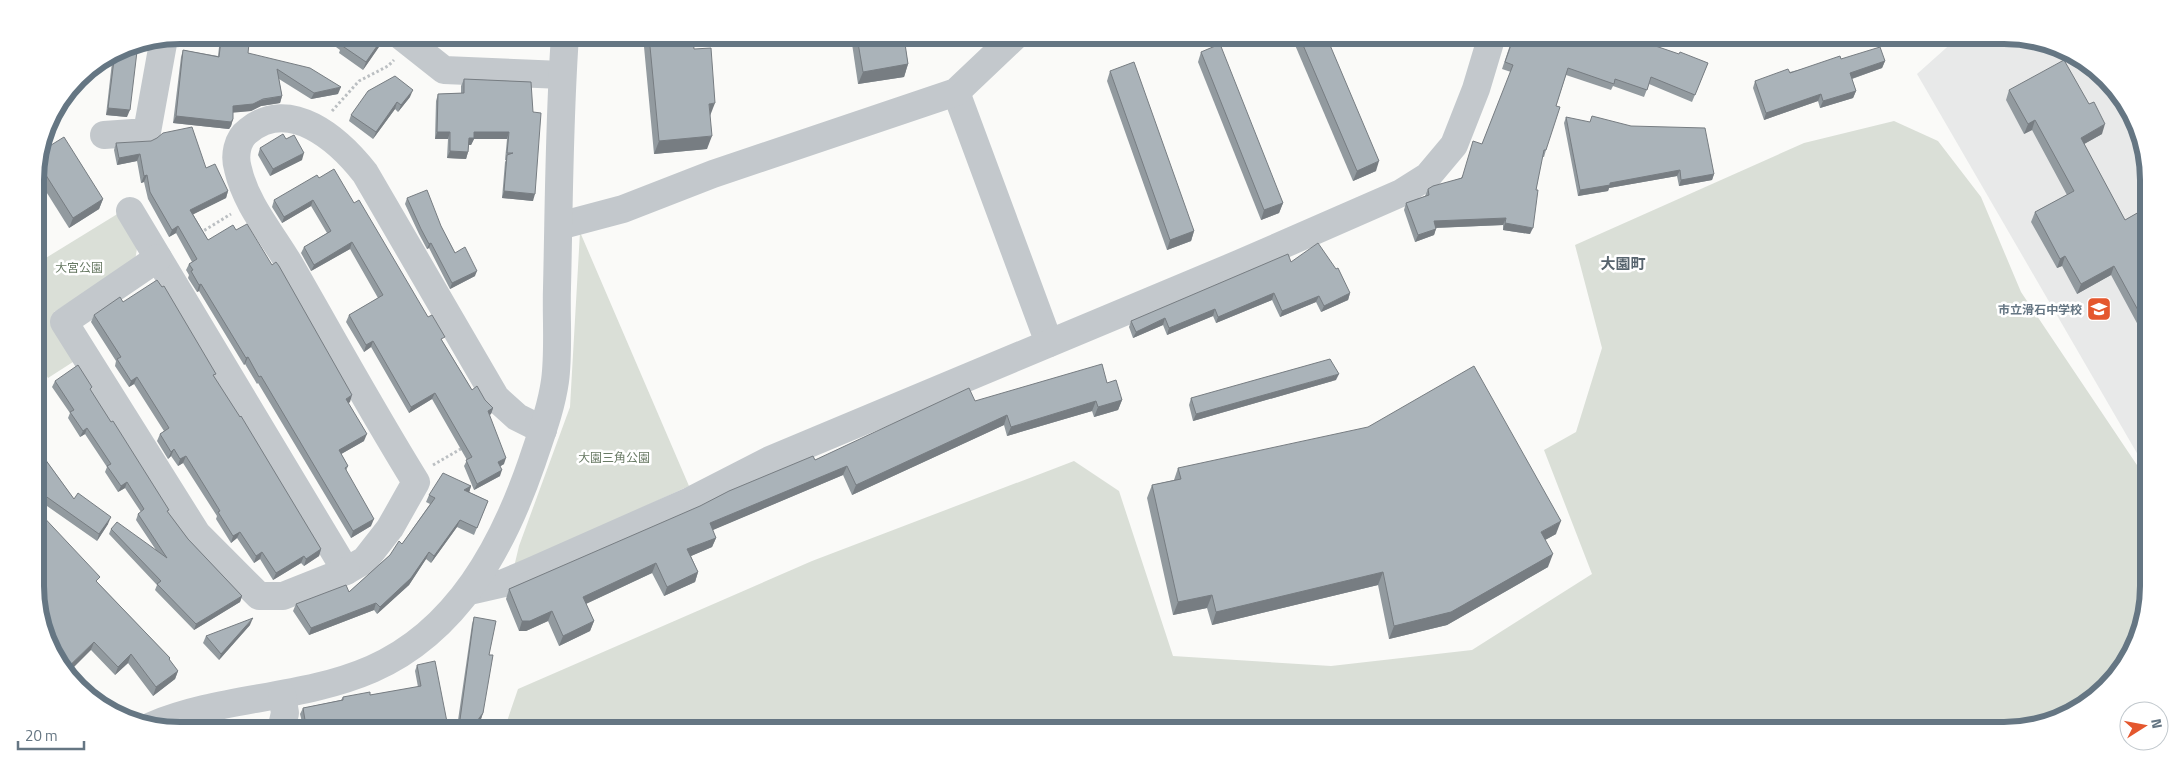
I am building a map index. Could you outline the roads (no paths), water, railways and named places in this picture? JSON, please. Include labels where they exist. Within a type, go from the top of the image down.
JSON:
[{"type":"street","points":[[411,44],[444,70],[562,75]]},
{"type":"street","points":[[165,721],[222,706],[282,695],[338,681],[372,669],[413,645],[445,619],[469,591],[491,556],[518,501],[543,430],[555,379],[562,75],[564,44]]},
{"type":"street","points":[[559,226],[623,209],[713,174],[956,92],[1007,44]]},
{"type":"street","points":[[469,591],[504,583],[530,572],[690,501],[770,460],[1241,263],[1392,197],[1428,176],[1454,145],[1476,89],[1489,44]]},
{"type":"street","points":[[104,135],[146,132],[163,45]]},
{"type":"street","points":[[956,92],[1048,343]]},
{"type":"street","points":[[158,258],[64,322],[197,534],[259,596],[283,596],[346,571],[364,560],[390,528],[416,482],[251,202],[237,168],[236,157],[238,144],[246,132],[271,118],[294,119],[316,129],[349,153],[365,173],[496,398],[517,417],[543,430]]},
{"type":"street","points":[[130,211],[346,571]]},
{"type":"street","points":[[282,695],[285,713],[283,722]]},
{"type":"place","name":"市立滑石中学校","points":[[2099,309]]},
{"type":"district","name":"大園町","points":[[1623,263]]},
{"type":"park label","name":"大宮公園","points":[[79,267]]},
{"type":"park label","name":"大園三角公園","points":[[614,457]]}]
